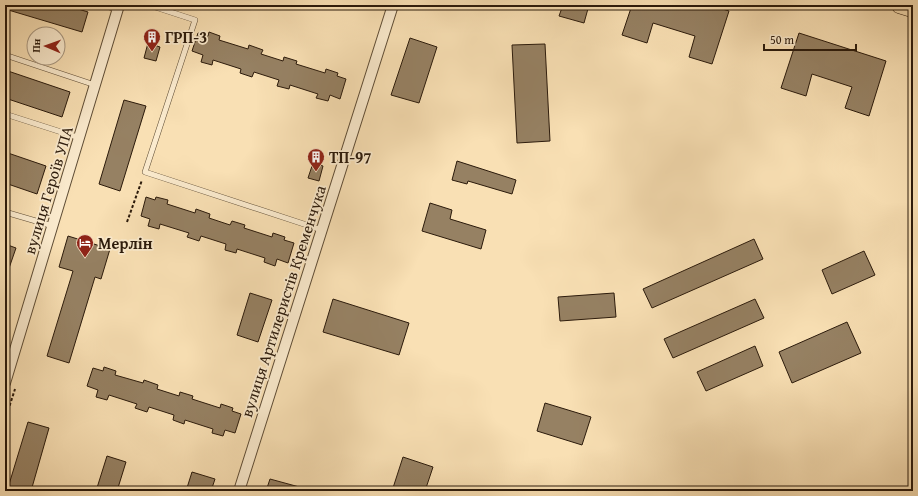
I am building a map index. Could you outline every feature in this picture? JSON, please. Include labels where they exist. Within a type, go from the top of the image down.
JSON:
[{"type":"highway","points":[[900,5],[913,9]]},
{"type":"street","name":"вулиця Артилеристів Кременчука","points":[[239,491],[393,5]]},
{"type":"street","name":"вулиця Героїв УПА","points":[[5,383],[119,7]]},
{"type":"lane","points":[[103,5],[119,7]]},
{"type":"lane","points":[[149,5],[195,20],[145,172],[322,230]]},
{"type":"lane","points":[[5,55],[96,85]]},
{"type":"lane","points":[[5,114],[80,138]]},
{"type":"lane","points":[[5,212],[53,226]]},
{"type":"path","points":[[127,222],[145,172]]},
{"type":"building","points":[[5,5],[65,5],[88,12],[82,32],[5,9]]},
{"type":"building","points":[[563,5],[589,5],[584,23],[559,16]]},
{"type":"building","points":[[632,5],[710,5],[729,11],[712,64],[689,57],[695,36],[653,23],[647,43],[622,35]]},
{"type":"building","points":[[209,32],[220,36],[219,40],[248,49],[249,45],[263,50],[261,54],[283,61],[284,57],[297,61],[296,64],[325,73],[326,69],[338,73],[337,76],[346,79],[340,99],[330,95],[328,101],[316,98],[318,94],[290,85],[289,89],[277,86],[279,80],[254,72],[252,77],[240,73],[241,69],[213,60],[212,65],[201,62],[203,55],[192,51],[198,33],[208,36]]},
{"type":"building","points":[[799,33],[886,61],[869,116],[845,108],[852,87],[812,74],[806,96],[781,88]]},
{"type":"building","points":[[410,38],[437,47],[419,103],[391,95]]},
{"type":"building","name":"ГРП-3","points":[[148,43],[160,47],[156,61],[144,58]]},
{"type":"building","points":[[545,44],[550,141],[517,143],[512,45]]},
{"type":"building","points":[[5,70],[70,92],[62,117],[5,98]]},
{"type":"building","points":[[124,100],[146,106],[120,191],[99,184]]},
{"type":"building","points":[[5,152],[46,166],[37,194],[5,183]]},
{"type":"building","points":[[457,161],[516,180],[512,194],[468,181],[467,184],[452,180]]},
{"type":"building","name":"ТП-97","points":[[313,163],[323,166],[319,181],[308,178]]},
{"type":"building","points":[[146,197],[155,200],[156,197],[168,200],[167,204],[195,213],[196,209],[210,214],[209,218],[230,225],[232,221],[245,225],[244,228],[272,237],[273,233],[285,237],[284,240],[294,243],[288,263],[277,259],[275,266],[264,262],[265,258],[237,249],[236,253],[225,250],[226,244],[201,236],[199,241],[187,237],[189,233],[160,224],[159,229],[148,226],[150,219],[141,216]]},
{"type":"building","points":[[430,203],[452,210],[450,219],[486,230],[481,249],[422,231]]},
{"type":"building","points":[[68,236],[110,249],[101,279],[95,277],[69,363],[47,356],[73,271],[59,267]]},
{"type":"building","points":[[754,239],[763,259],[652,308],[643,289]]},
{"type":"building","points":[[5,244],[16,248],[7,274],[5,274]]},
{"type":"building","points":[[864,251],[875,275],[832,294],[822,270]]},
{"type":"building","points":[[250,293],[272,300],[258,342],[237,335]]},
{"type":"building","points":[[614,293],[616,317],[560,321],[558,297]]},
{"type":"building","points":[[333,299],[409,323],[399,355],[323,332]]},
{"type":"building","points":[[755,299],[764,318],[673,358],[664,339]]},
{"type":"building","points":[[847,322],[861,353],[792,383],[779,352]]},
{"type":"building","points":[[755,346],[763,366],[706,391],[697,372]]},
{"type":"building","points":[[104,367],[116,371],[115,375],[143,383],[144,380],[158,385],[157,389],[179,396],[180,392],[193,396],[192,399],[220,408],[221,404],[233,408],[232,411],[241,414],[235,433],[225,430],[223,436],[212,433],[213,429],[185,420],[184,424],[173,420],[174,415],[149,407],[147,412],[135,408],[137,404],[109,395],[107,400],[96,397],[98,390],[87,386],[93,368],[103,371]]},
{"type":"building","points":[[545,403],[591,417],[582,445],[537,431]]},
{"type":"building","points":[[28,422],[49,428],[31,491],[7,491]]},
{"type":"building","points":[[107,456],[126,462],[117,491],[96,491]]},
{"type":"building","points":[[403,457],[433,467],[425,491],[392,491]]},
{"type":"building","points":[[192,472],[215,479],[211,491],[186,491]]},
{"type":"building","points":[[270,479],[303,488],[303,491],[266,491]]},
{"type":"place","name":"ГРП-3","points":[[152,52]]},
{"type":"place","name":"ТП-97","points":[[316,172]]},
{"type":"place","name":"Мерлін","points":[[85,258]]}]
